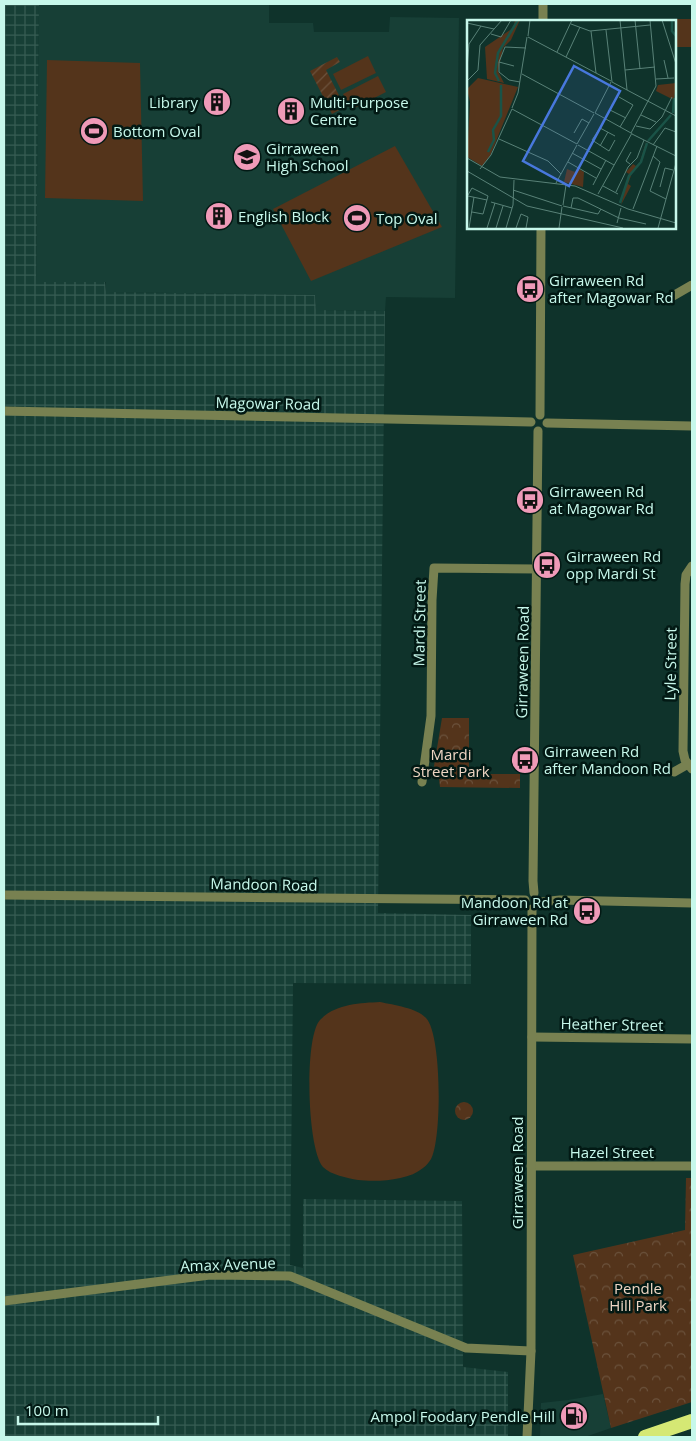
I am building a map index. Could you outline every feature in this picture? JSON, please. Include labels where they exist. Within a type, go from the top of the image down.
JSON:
[{"type":"highway","points":[[645,1437],[692,1421]]},
{"type":"street","points":[[543,4],[543,20]]},
{"type":"street","points":[[540,415],[541,229]]},
{"type":"street","points":[[666,300],[692,285]]},
{"type":"street","name":"Magowar Road","points":[[4,411],[531,422]]},
{"type":"street","points":[[540,415],[535,416],[531,422],[533,429],[538,431],[544,429],[547,423]]},
{"type":"street","points":[[540,415],[544,417],[547,423]]},
{"type":"street","points":[[547,423],[692,426]]},
{"type":"street","name":"Girraween Road","points":[[534,893],[538,431]]},
{"type":"street","name":"Lyle Street","points":[[674,772],[690,767],[685,760],[683,751],[685,584],[686,575],[692,566]]},
{"type":"street","name":"Mardi Street","points":[[422,782],[431,716],[434,568],[537,569]]},
{"type":"street","points":[[534,893],[539,896],[541,902],[538,908],[532,909],[526,906],[525,900],[529,894],[534,893]]},
{"type":"street","name":"Mandoon Road","points":[[4,895],[525,900]]},
{"type":"street","points":[[541,902],[560,900],[692,903]]},
{"type":"street","name":"Girraween Road","points":[[527,1437],[531,1350],[532,909]]},
{"type":"street","name":"Heather Street","points":[[532,1037],[692,1039]]},
{"type":"street","name":"Hazel Street","points":[[531,1166],[692,1166]]},
{"type":"street","name":"Amax Avenue","points":[[4,1301],[210,1275],[290,1276],[466,1348],[531,1350]]},
{"type":"shaded area","points":[[4,4],[39,4],[36,282],[105,282],[106,292],[315,295],[316,310],[385,311],[378,913],[471,915],[471,984],[293,983],[290,1265],[303,1268],[303,1199],[462,1201],[463,1367],[508,1372],[508,1437],[4,1437]]},
{"type":"shaded area","name":"Girraween High School","points":[[39,4],[269,4],[269,23],[313,23],[314,32],[389,32],[390,17],[459,18],[455,298],[386,297],[385,311],[316,310],[315,295],[106,292],[106,282],[36,282]]},
{"type":"shaded area","name":"Ampol Foodary Pendle Hill","points":[[603,1394],[611,1428],[585,1437],[540,1437],[541,1403]]},
{"type":"green space","points":[[692,19],[692,47],[676,47],[676,20],[633,20]]},
{"type":"green space","points":[[368,56],[376,73],[341,90],[333,74]]},
{"type":"green space","points":[[337,57],[340,62],[326,70],[345,107],[332,114],[310,71]]},
{"type":"green space","name":"Bottom Oval","points":[[47,60],[140,63],[143,201],[45,198]]},
{"type":"green space","points":[[378,76],[386,92],[351,110],[343,94]]},
{"type":"green space","name":"Top Oval","points":[[395,146],[442,227],[311,281],[273,209]]},
{"type":"green space","name":"Mardi Street Park","points":[[442,718],[469,718],[469,774],[520,774],[520,788],[440,787],[434,766]]},
{"type":"green space","points":[[380,1002],[405,1007],[417,1012],[426,1018],[431,1028],[438,1065],[439,1087],[435,1148],[431,1159],[425,1166],[409,1176],[392,1180],[358,1180],[330,1172],[323,1167],[318,1156],[314,1139],[309,1093],[311,1048],[315,1030],[320,1020],[326,1015],[348,1005]]},
{"type":"green space","points":[[464,1102],[470,1105],[473,1111],[470,1117],[464,1120],[458,1117],[455,1111],[458,1105]]},
{"type":"green space","name":"Pendle Hill Park","points":[[686,1178],[692,1178],[692,1402],[611,1428],[573,1255],[685,1230]]},
{"type":"place","name":"Library","points":[[217,102]]},
{"type":"place","name":"Multi-Purpose Centre","points":[[291,111]]},
{"type":"place","name":"Bottom Oval","points":[[94,131]]},
{"type":"place","name":"Girraween High School","points":[[247,157]]},
{"type":"place","name":"English Block","points":[[219,216]]},
{"type":"place","name":"Top Oval","points":[[357,218]]},
{"type":"place","name":"Girraween Rd after Magowar Rd","points":[[530,289]]},
{"type":"place","name":"Girraween Rd at Magowar Rd","points":[[530,500]]},
{"type":"place","name":"Girraween Rd opp Mardi St","points":[[547,565]]},
{"type":"place","name":"Girraween Rd after Mandoon Rd","points":[[525,760]]},
{"type":"place","name":"Mandoon Rd at Girraween Rd","points":[[587,911]]},
{"type":"place","name":"Ampol Foodary Pendle Hill","points":[[574,1416]]}]
